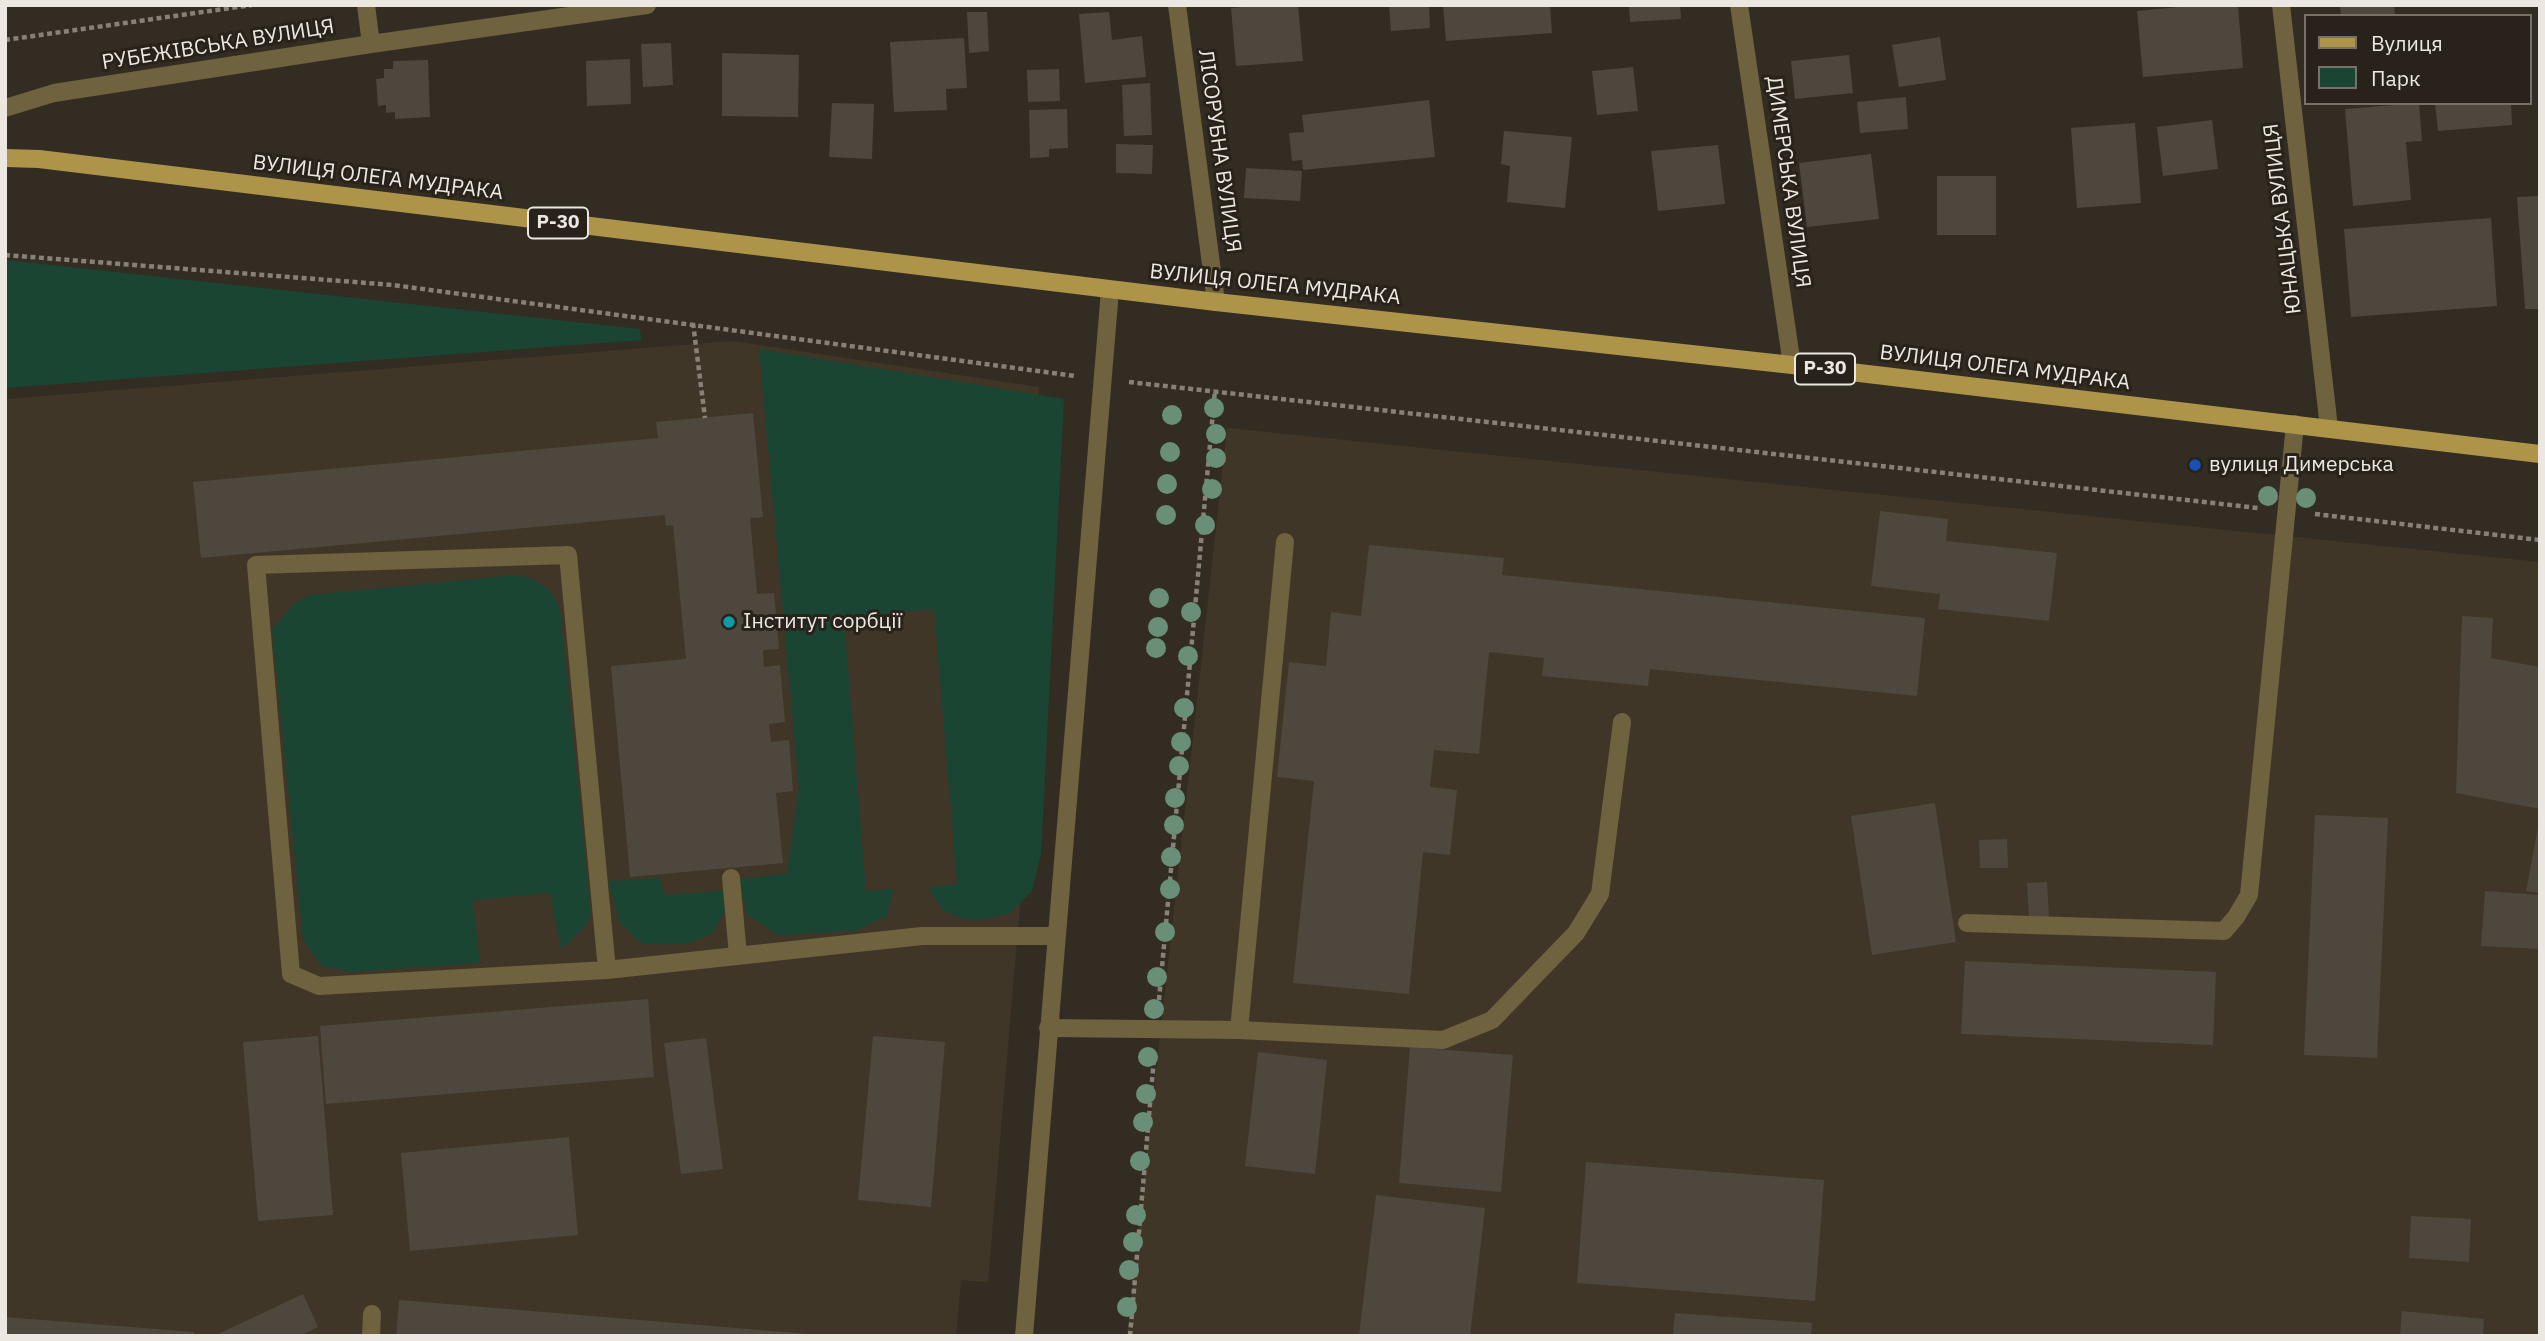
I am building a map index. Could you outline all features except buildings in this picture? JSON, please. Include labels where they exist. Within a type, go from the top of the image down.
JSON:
[{"type":"main road","name":"ВУЛИЦЯ ОЛЕГА МУДРАКА","points":[[5,158],[52,161],[1110,290],[1792,365],[2540,454]]},
{"type":"street","points":[[366,5],[371,44]]},
{"type":"street","name":"РУБЕЖІВСЬКА ВУЛИЦЯ","points":[[5,108],[54,93],[647,5]]},
{"type":"street","name":"ЛІСОРУБНА ВУЛИЦЯ","points":[[1177,5],[1216,302]]},
{"type":"street","name":"ДИМЕРСЬКА ВУЛИЦЯ","points":[[1739,5],[1792,365]]},
{"type":"street","name":"ЮНАЦЬКА ВУЛИЦЯ","points":[[2281,5],[2329,428]]},
{"type":"street","points":[[1024,1336],[1110,290]]},
{"type":"street","points":[[1967,923],[2224,931],[2236,917],[2249,895],[2295,424]]},
{"type":"street","points":[[1239,1030],[1285,542]]},
{"type":"street","points":[[607,970],[568,555],[256,565],[291,974],[319,986],[607,970],[922,936],[1055,936]]},
{"type":"street","points":[[1048,1028],[1239,1030],[1443,1040],[1492,1020],[1576,933],[1600,894],[1622,722]]},
{"type":"street","points":[[731,878],[738,955]]},
{"type":"street","points":[[371,1336],[372,1314]]},
{"type":"path","points":[[5,40],[252,5]]},
{"type":"path","points":[[5,255],[393,285],[693,323],[1103,380],[1214,390],[2540,540]]},
{"type":"path","points":[[693,323],[705,418]]},
{"type":"path","points":[[1130,1336],[1214,390]]},
{"type":"shaded area","points":[[733,341],[1039,387],[1022,882],[988,1282],[961,1280],[956,1336],[5,1336],[5,399]]},
{"type":"shaded area","points":[[1227,428],[2540,562],[2540,1336],[1127,1336]]},
{"type":"green space","points":[[5,260],[640,329],[641,340],[5,388]]},
{"type":"green space","points":[[759,349],[1064,399],[1041,854],[1032,891],[1010,913],[987,919],[963,919],[944,911],[928,887],[957,884],[934,609],[844,617],[866,891],[894,889],[887,916],[855,931],[777,935],[747,914],[739,879],[787,874],[799,788]]},
{"type":"green space","points":[[515,575],[529,577],[541,584],[553,595],[560,608],[591,913],[585,927],[561,949],[550,893],[473,900],[480,963],[351,972],[321,966],[303,939],[272,629],[295,603],[310,595]]},
{"type":"green space","points":[[660,878],[664,895],[723,891],[725,911],[713,933],[686,944],[642,944],[619,922],[608,881]]},
{"type":"place","name":"вулиця Димерська","points":[[2195,465]]},
{"type":"place","name":"Інститут сорбції","points":[[729,622]]}]
